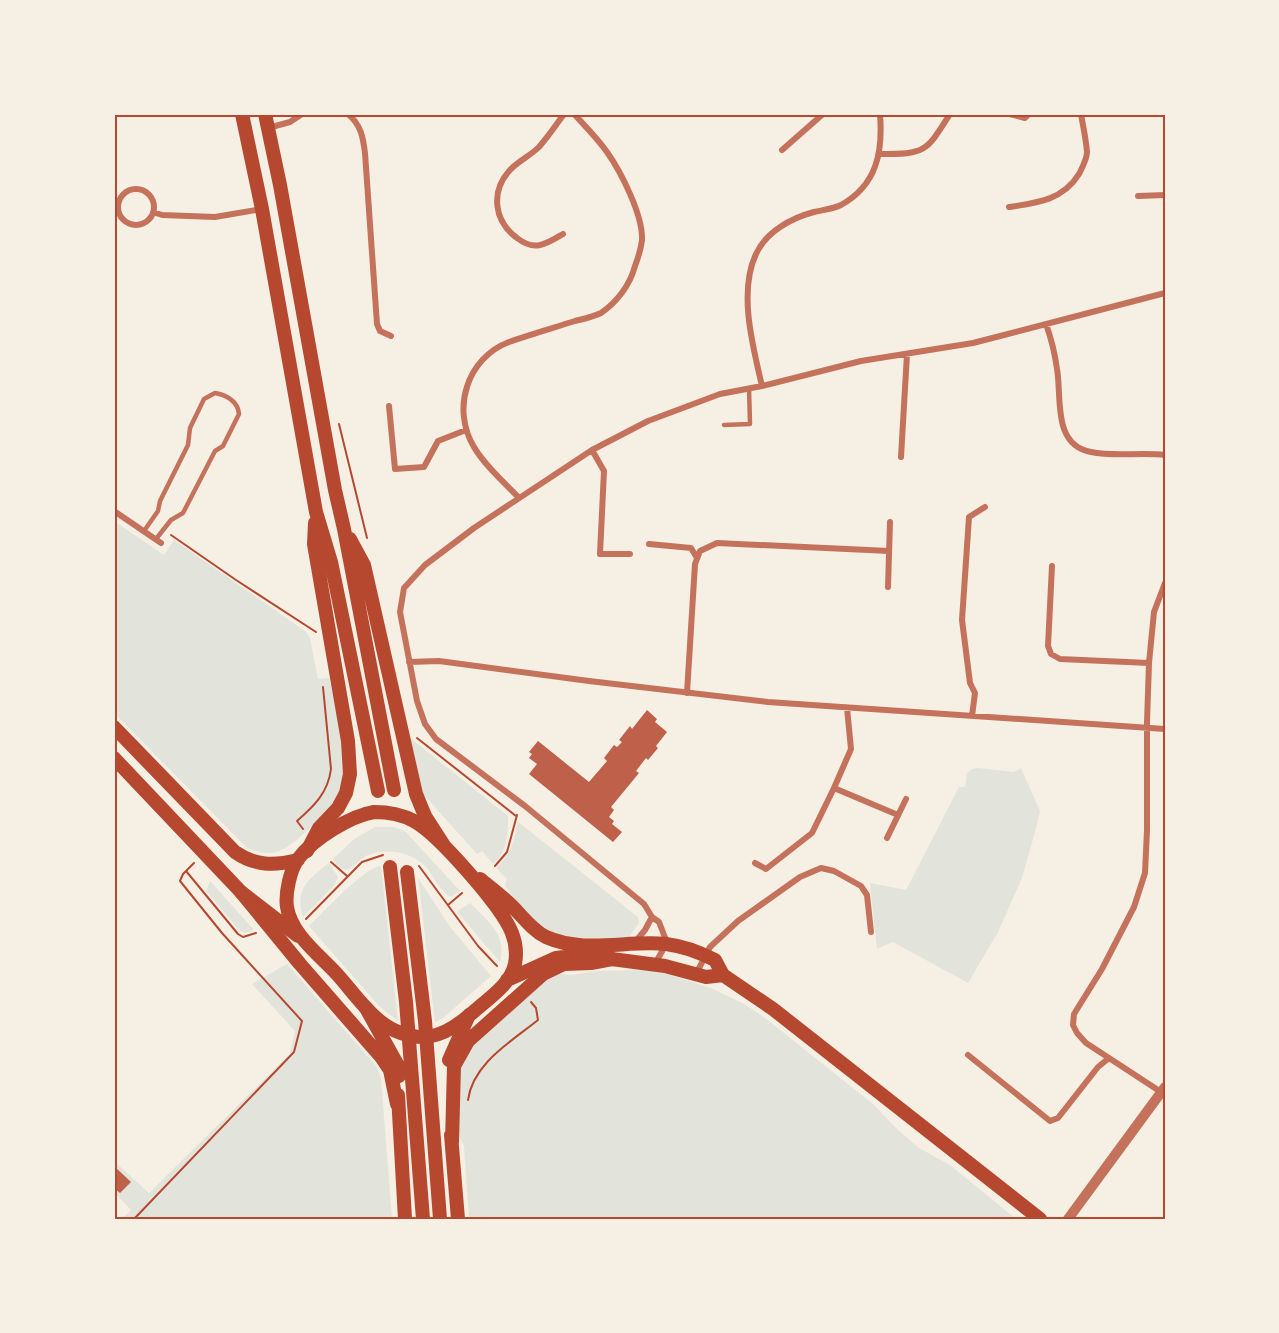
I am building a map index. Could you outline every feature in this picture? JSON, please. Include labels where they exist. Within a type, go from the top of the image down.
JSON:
[{"type":"main road","points":[[242,114],[262,209],[316,512],[331,562],[378,791]]},
{"type":"main road","points":[[265,114],[394,790]]},
{"type":"main road","points":[[316,512],[314,544],[348,741],[350,774],[346,793],[338,808],[319,828],[302,855],[288,889],[286,904],[293,923],[305,940],[366,1008],[381,1022],[400,1033],[424,1037],[452,1028],[498,991],[516,963],[516,947],[511,931],[500,913],[443,844],[425,816],[416,794],[364,565],[344,529]]},
{"type":"main road","points":[[114,727],[241,855],[257,863],[283,864],[302,855],[352,818],[374,812],[396,814],[416,822],[443,844]]},
{"type":"main road","points":[[114,758],[241,892],[390,1070],[397,1104],[405,1219]]},
{"type":"main road","points":[[459,863],[499,894],[544,936],[570,944],[666,944],[691,949],[715,960],[723,975],[773,1009],[1040,1219]]},
{"type":"main road","points":[[390,867],[406,1002],[423,1219]]},
{"type":"main road","points":[[407,872],[425,1021],[440,1219]]},
{"type":"main road","points":[[241,892],[288,931],[305,940]]},
{"type":"main road","points":[[507,980],[556,958],[581,955],[655,964],[706,977],[723,975]]},
{"type":"main road","points":[[452,1142],[454,1066],[468,1041],[552,968],[564,964],[591,963],[612,959]]},
{"type":"main road","points":[[366,1008],[397,1064],[399,1078],[397,1104]]},
{"type":"main road","points":[[458,1219],[452,1142],[446,1104],[447,1065],[469,1015]]},
{"type":"street","points":[[268,128],[290,122],[302,114]]},
{"type":"street","points":[[348,114],[356,121],[363,133],[366,153],[377,324],[380,331],[391,336]]},
{"type":"street","points":[[563,234],[545,245],[535,247],[527,244],[507,229],[498,215],[497,203],[500,188],[511,168],[537,148],[564,114]]},
{"type":"street","points":[[519,498],[481,457],[466,430],[462,410],[469,379],[483,358],[507,342],[599,314],[617,300],[632,276],[642,238],[634,206],[616,166],[574,114]]},
{"type":"street","points":[[782,150],[823,114]]},
{"type":"street","points":[[762,386],[749,318],[749,283],[757,252],[781,225],[802,215],[840,206],[861,189],[872,175],[880,154],[880,114]]},
{"type":"street","points":[[880,154],[909,154],[921,151],[932,143],[950,114]]},
{"type":"street","points":[[1010,114],[1025,118],[1029,114]]},
{"type":"street","points":[[1009,207],[1042,203],[1072,185],[1081,171],[1087,154],[1081,114]]},
{"type":"street","points":[[133,188],[138,189],[148,193],[151,197],[153,212],[146,222],[134,225],[123,220],[119,215],[118,202],[124,193],[133,188]]},
{"type":"street","points":[[1138,196],[1165,195]]},
{"type":"street","points":[[153,212],[162,215],[215,217],[262,209]]},
{"type":"street","points":[[655,964],[666,944],[663,929],[644,904],[525,806],[436,739],[429,731],[422,715],[400,612],[404,588],[425,565],[519,498],[592,450],[678,408],[720,394],[861,361],[974,343],[1165,293]]},
{"type":"street","points":[[1046,324],[1057,371],[1061,422],[1068,437],[1077,448],[1091,452],[1165,455]]},
{"type":"street","points":[[902,457],[907,354]]},
{"type":"street","points":[[389,406],[395,469],[424,468],[438,441],[466,430]]},
{"type":"street","points":[[592,450],[604,471],[600,554],[630,554]]},
{"type":"street","points":[[972,716],[975,693],[970,683],[962,620],[969,517],[985,507]]},
{"type":"street","points":[[114,511],[159,541]]},
{"type":"street","points":[[888,587],[890,522]]},
{"type":"street","points":[[687,693],[697,558],[700,551],[717,543],[889,551]]},
{"type":"street","points":[[649,544],[691,548],[697,558]]},
{"type":"street","points":[[1052,566],[1048,646],[1051,654],[1059,658],[1149,663]]},
{"type":"street","points":[[1068,1219],[1163,1089],[1086,1043],[1073,1025],[1074,1014],[1102,969],[1134,907],[1145,873],[1149,663],[1154,612],[1165,583]]},
{"type":"street","points":[[410,662],[439,661],[768,702],[1165,729]]},
{"type":"street","points":[[755,863],[766,869],[812,833],[850,749],[847,708]]},
{"type":"street","points":[[834,788],[897,815]]},
{"type":"street","points":[[887,837],[906,799]]},
{"type":"street","points":[[696,974],[705,955],[721,936],[753,910],[800,878],[821,868],[834,871],[861,886],[867,895],[872,932]]},
{"type":"street","points":[[631,945],[645,930],[652,917]]},
{"type":"street","points":[[968,1055],[1050,1121],[1058,1118],[1098,1067],[1109,1058]]},
{"type":"lane","points":[[724,425],[750,424],[749,388]]},
{"type":"lane","points":[[144,531],[158,511],[160,501],[188,445],[190,428],[204,399],[215,393],[230,399],[238,408],[239,414],[223,446],[215,451],[183,513],[171,520],[159,541]]},
{"type":"path","points":[[337,416],[369,547]]},
{"type":"path","points":[[159,541],[170,534],[317,633]]},
{"type":"path","points":[[303,829],[297,822],[316,805],[330,780],[323,680]]},
{"type":"path","points":[[414,734],[426,746],[516,816],[507,852],[495,866]]},
{"type":"path","points":[[306,918],[362,862],[377,856]]},
{"type":"path","points":[[134,1219],[294,1052],[302,1021],[222,933],[180,881],[195,862]]},
{"type":"path","points":[[331,862],[347,876]]},
{"type":"path","points":[[424,870],[478,946],[497,966]]},
{"type":"path","points":[[186,871],[238,934],[243,937],[256,933]]},
{"type":"path","points":[[448,905],[462,894]]},
{"type":"path","points":[[256,928],[264,937]]},
{"type":"path","points":[[470,1088],[483,1065],[538,1020],[536,1008],[526,996]]},
{"type":"shaded area","points":[[114,521],[164,555],[174,540],[305,631],[310,638],[318,679],[329,678],[342,735],[344,779],[338,799],[329,811],[282,850],[263,853],[247,848],[114,713]]},
{"type":"shaded area","points":[[409,737],[508,816],[504,848],[493,864],[482,851],[477,854],[422,793]]},
{"type":"shaded area","points":[[978,768],[1014,772],[1021,768],[1040,811],[1022,878],[998,932],[968,983],[893,942],[877,949],[870,883],[906,890],[959,787],[965,787],[967,773]]},
{"type":"shaded area","points":[[517,821],[638,917],[639,923],[629,937],[604,940],[561,937],[536,925],[505,886],[507,879],[496,868],[511,847]]},
{"type":"shaded area","points":[[375,827],[394,827],[406,832],[460,891],[451,897],[440,888],[421,863],[398,853],[374,853],[347,870],[339,868],[333,859],[354,839]]},
{"type":"shaded area","points":[[329,863],[338,877],[334,886],[303,917],[300,899],[302,892],[315,874]]},
{"type":"shaded area","points":[[381,866],[398,1021],[379,1006],[309,926],[354,882]]},
{"type":"shaded area","points":[[418,878],[451,928],[491,976],[443,1018],[435,1022]]},
{"type":"shaded area","points":[[210,881],[254,930],[245,933],[240,931],[206,891]]},
{"type":"shaded area","points":[[470,903],[489,922],[498,936],[501,944],[500,962],[459,914],[459,910]]},
{"type":"shaded area","points":[[287,964],[377,1067],[381,1078],[392,1219],[122,1219],[131,1210],[114,1192],[114,1161],[149,1193],[290,1054],[295,1031],[252,984]]},
{"type":"shaded area","points":[[646,970],[711,988],[744,1004],[765,1018],[873,1104],[919,1148],[950,1165],[1016,1219],[469,1219],[464,1146],[457,1131],[458,1069],[472,1043],[551,973],[573,975],[594,971]]},
{"type":"building","points":[[647,710],[657,719],[655,722],[667,732],[656,746],[658,748],[648,760],[646,758],[636,771],[639,773],[611,807],[614,810],[609,817],[614,821],[612,824],[622,832],[613,842],[529,774],[537,764],[529,758],[532,754],[529,752],[538,741],[589,782],[607,761],[604,758],[614,745],[617,747],[622,742],[619,740],[630,726],[632,729]]},
{"type":"building","points":[[114,1166],[131,1182],[120,1193],[114,1188]]}]
